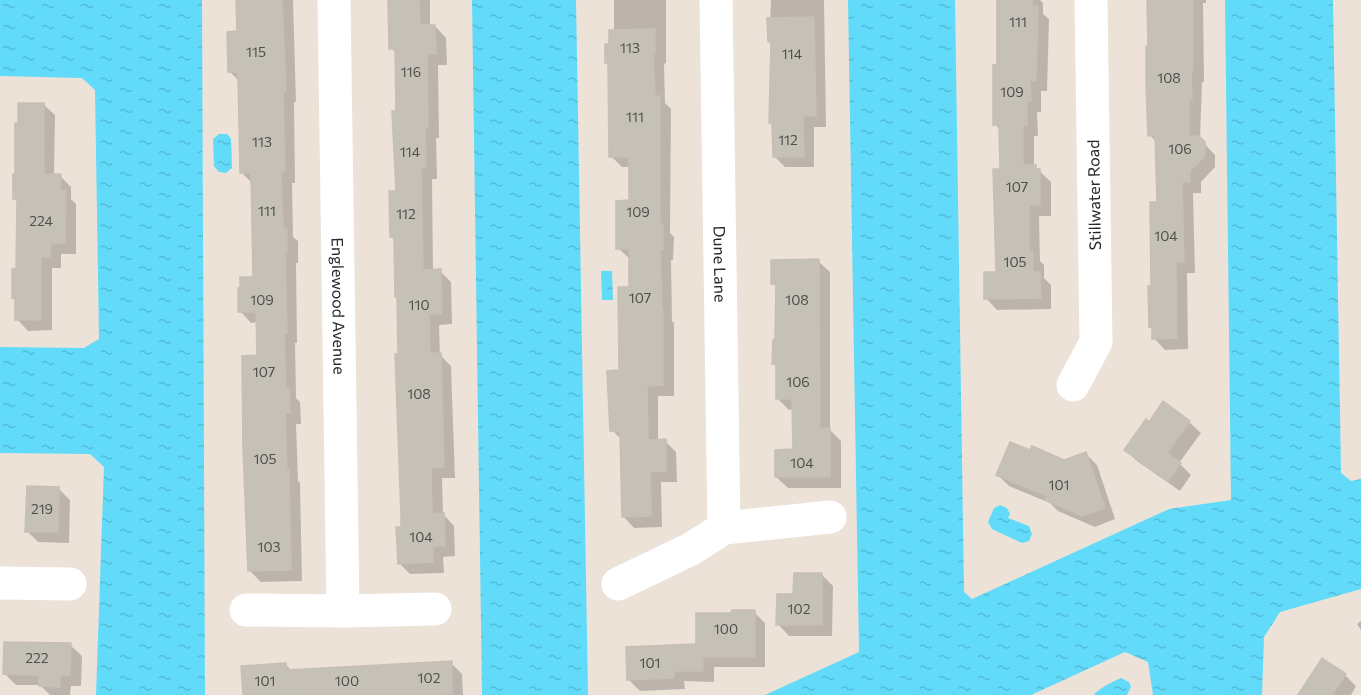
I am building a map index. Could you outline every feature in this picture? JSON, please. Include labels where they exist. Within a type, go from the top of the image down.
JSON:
[{"type":"street","name":"Englewood Avenue","points":[[334,0],[343,611]]},
{"type":"street","name":"Dune Lane","points":[[716,0],[724,528]]},
{"type":"street","name":"Stillwater Road","points":[[1073,385],[1096,342],[1091,0]]},
{"type":"street","points":[[618,584],[691,549],[724,528],[830,517]]},
{"type":"street","points":[[0,583],[70,584]]},
{"type":"street","points":[[246,610],[435,609]]},
{"type":"water","points":[[0,0],[202,0],[205,695],[96,695],[104,467],[90,454],[0,453],[0,347],[84,348],[99,339],[95,90],[82,78],[0,76]]},
{"type":"water","points":[[472,0],[576,0],[588,695],[482,695]]},
{"type":"water","points":[[848,0],[955,0],[964,592],[972,599],[1169,509],[1231,500],[1225,0],[1333,0],[1341,473],[1351,481],[1361,479],[1361,589],[1280,612],[1264,637],[1262,695],[1153,695],[1148,662],[1125,652],[1031,695],[765,695],[859,652]]},
{"type":"water","points":[[219,134],[227,134],[231,139],[232,168],[226,173],[219,172],[214,166],[213,139]]},
{"type":"water","points":[[601,271],[612,271],[613,300],[602,300]]},
{"type":"water","points":[[1000,505],[1007,508],[1010,514],[1008,518],[1029,526],[1032,534],[1029,541],[1022,543],[992,529],[988,522],[994,508]]},
{"type":"water","points":[[1121,678],[1129,682],[1131,687],[1127,695],[1094,695],[1102,688]]},
{"type":"building","points":[[236,0],[282,0],[286,91],[283,91],[285,172],[281,172],[283,229],[287,229],[287,252],[285,252],[287,333],[284,333],[286,389],[289,389],[290,413],[285,413],[287,470],[289,470],[291,570],[248,571],[242,356],[257,355],[256,312],[238,312],[240,277],[253,277],[251,173],[240,173],[238,72],[228,72],[227,32],[237,31]]},
{"type":"building","points":[[388,0],[419,0],[420,25],[435,25],[436,54],[427,54],[426,168],[421,168],[423,270],[441,269],[442,314],[429,314],[430,353],[441,353],[444,467],[431,468],[432,514],[444,513],[445,546],[433,546],[433,562],[398,564],[396,527],[401,527],[401,515],[395,354],[398,354],[397,297],[395,297],[394,237],[390,237],[389,191],[396,191],[392,111],[396,111],[395,49],[389,49]]},
{"type":"building","points":[[997,0],[1032,0],[1032,6],[1038,7],[1036,80],[1030,81],[1031,101],[1027,101],[1027,125],[1023,125],[1023,165],[1036,165],[1036,169],[1040,169],[1040,205],[1029,205],[1029,252],[1033,252],[1033,272],[1040,272],[1041,298],[984,299],[984,272],[996,272],[993,169],[1000,169],[999,125],[993,125],[993,65],[997,65]]},
{"type":"building","points":[[1147,0],[1193,0],[1193,71],[1191,71],[1192,100],[1189,100],[1189,136],[1199,136],[1205,142],[1205,156],[1190,171],[1190,182],[1182,182],[1184,262],[1176,262],[1177,338],[1152,339],[1152,327],[1149,327],[1150,202],[1157,202],[1155,135],[1148,136]]},
{"type":"building","points":[[814,17],[816,116],[803,116],[804,157],[773,157],[772,123],[769,123],[771,42],[768,42],[767,18]]},
{"type":"building","points":[[655,29],[655,53],[653,53],[655,96],[660,96],[660,224],[663,224],[663,249],[660,249],[663,385],[647,386],[648,440],[666,439],[666,471],[650,472],[651,516],[622,517],[620,431],[610,431],[607,371],[619,370],[618,287],[629,287],[629,249],[616,249],[616,201],[629,200],[629,160],[628,157],[609,157],[608,63],[605,63],[605,44],[609,44],[609,30]]},
{"type":"building","points":[[18,103],[44,103],[44,174],[61,174],[60,192],[66,191],[65,243],[51,243],[50,257],[41,257],[41,320],[15,320],[15,297],[12,298],[12,269],[16,269],[17,199],[13,199],[13,174],[15,174],[15,123],[18,123]]},
{"type":"building","points":[[819,259],[820,428],[830,428],[830,477],[775,477],[775,450],[793,449],[792,399],[776,399],[776,364],[772,364],[776,284],[771,284],[771,260]]},
{"type":"building","points":[[1163,401],[1190,421],[1167,453],[1181,463],[1168,481],[1124,450],[1146,419],[1149,422]]},
{"type":"building","points":[[1010,442],[1030,450],[1032,446],[1064,460],[1086,452],[1105,508],[1082,516],[1045,500],[1047,496],[996,475]]},
{"type":"building","points":[[27,486],[59,487],[58,532],[25,532]]},
{"type":"building","points":[[794,573],[822,573],[822,625],[776,625],[777,594],[793,594]]},
{"type":"building","points":[[732,610],[755,610],[755,657],[703,657],[703,671],[674,671],[674,678],[627,680],[626,647],[696,644],[696,613],[731,613]]},
{"type":"building","points":[[4,642],[71,643],[70,675],[60,675],[60,687],[39,686],[39,675],[3,674]]},
{"type":"building","points":[[1322,658],[1346,674],[1332,695],[1298,695]]},
{"type":"building","points":[[452,661],[452,694],[243,695],[241,666],[286,663],[287,670]]}]
